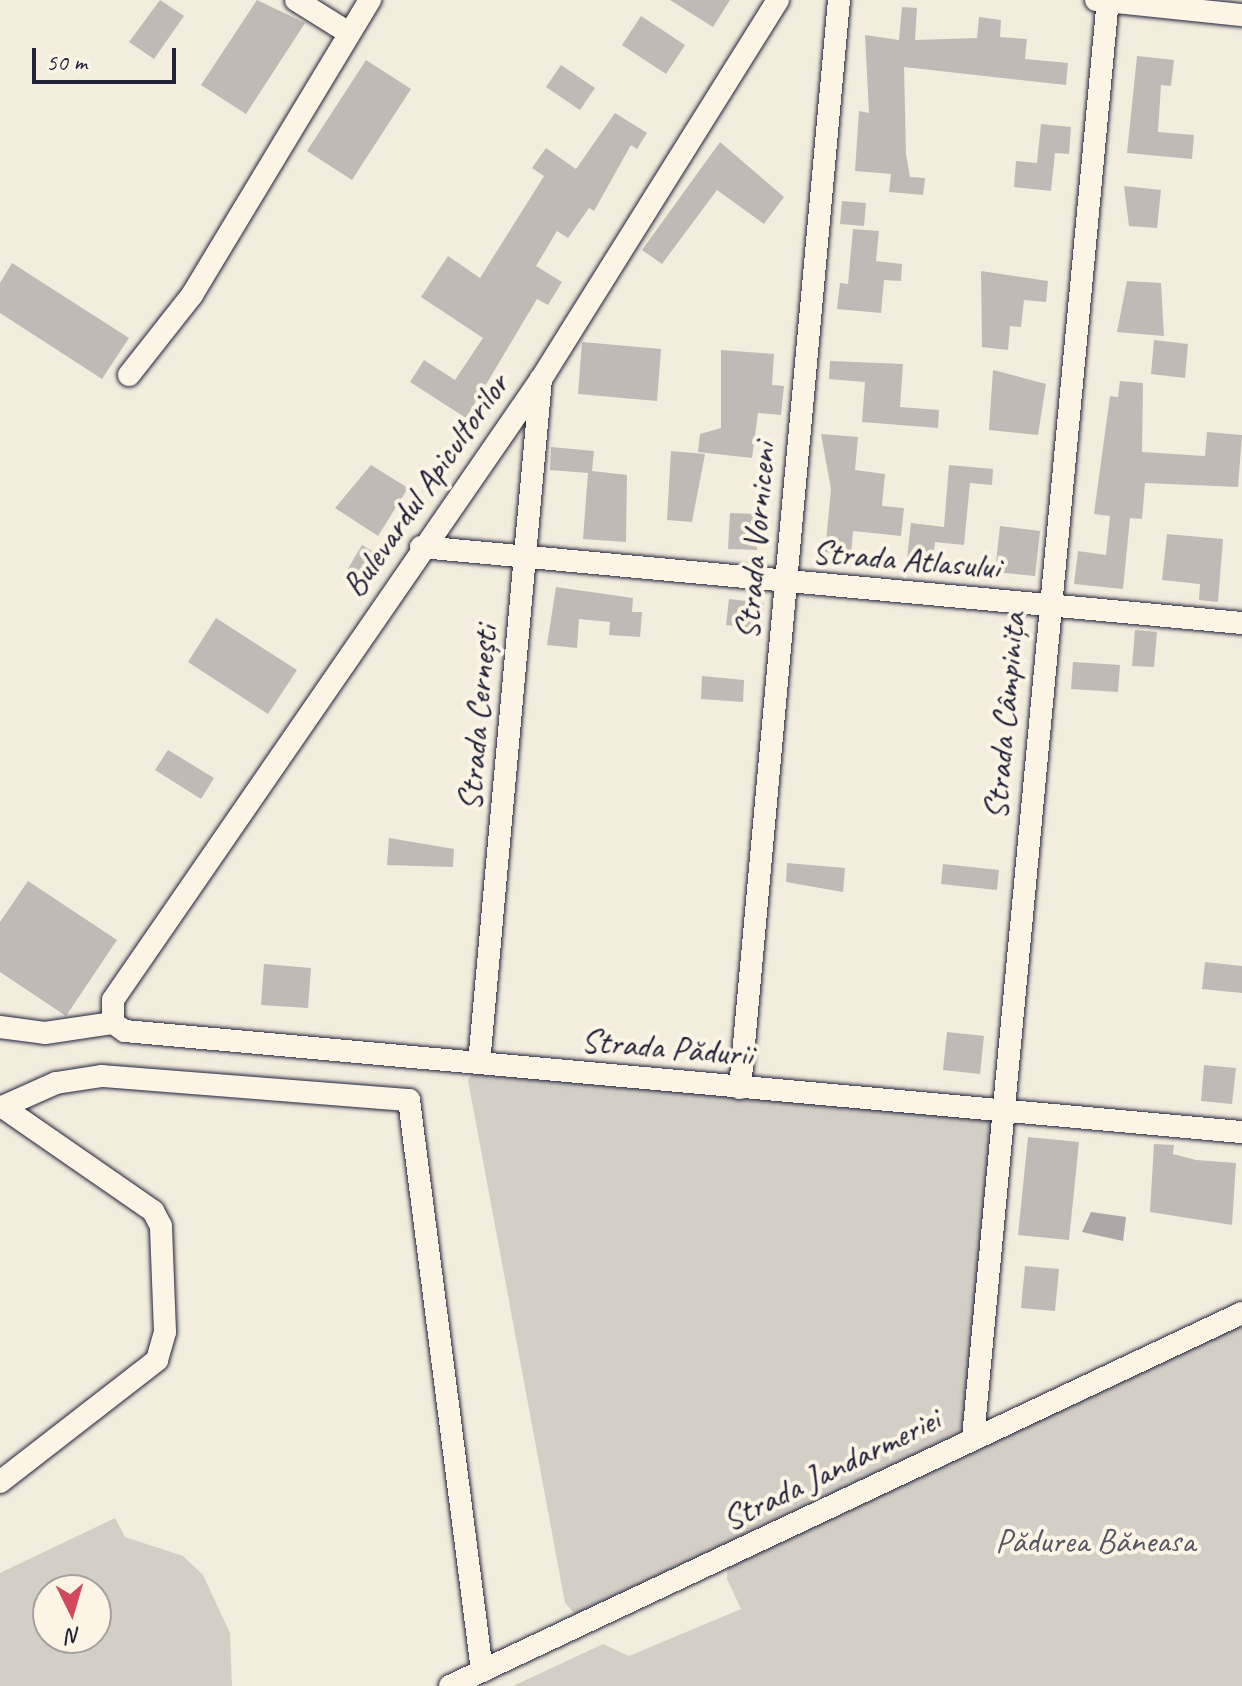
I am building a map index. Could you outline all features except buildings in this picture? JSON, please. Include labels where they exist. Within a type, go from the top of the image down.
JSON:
[{"type":"street","points":[[296,0],[349,33]]},
{"type":"street","points":[[129,375],[192,295],[370,0]]},
{"type":"street","name":"Bulevardul Apicultorilor","points":[[113,1023],[113,1000],[421,547],[541,379],[778,0]]},
{"type":"street","name":"Strada Vorniceni","points":[[740,1088],[839,0]]},
{"type":"street","points":[[1103,0],[1242,15]]},
{"type":"street","name":"Strada Câmpinița","points":[[973,1438],[1103,0]]},
{"type":"street","name":"Strada Cernești","points":[[479,1063],[541,379]]},
{"type":"street","name":"Strada Atlasului","points":[[421,547],[1242,623]]},
{"type":"street","points":[[0,1027],[45,1033],[113,1023]]},
{"type":"street","name":"Strada Pădurii","points":[[113,1023],[125,1031],[1242,1132]]},
{"type":"street","points":[[2,1108],[56,1083],[102,1076],[409,1100],[482,1671]]},
{"type":"street","points":[[0,1482],[157,1360],[165,1332],[161,1226],[153,1211],[2,1108]]},
{"type":"street","name":"Strada Jandarmeriei","points":[[450,1686],[1242,1313]]},
{"type":"green space","name":"Pădurea Băneasa","points":[[479,1063],[1003,1111],[973,1437],[1242,1313],[1242,1686],[513,1686],[603,1644],[629,1656],[741,1609],[727,1579],[728,1557],[584,1624],[565,1603],[468,1080]]},
{"type":"green space","points":[[115,1518],[125,1537],[183,1556],[203,1575],[230,1633],[232,1686],[0,1686],[0,1573]]},
{"type":"shaded area","points":[[1091,1212],[1126,1217],[1123,1241],[1082,1232]]}]
